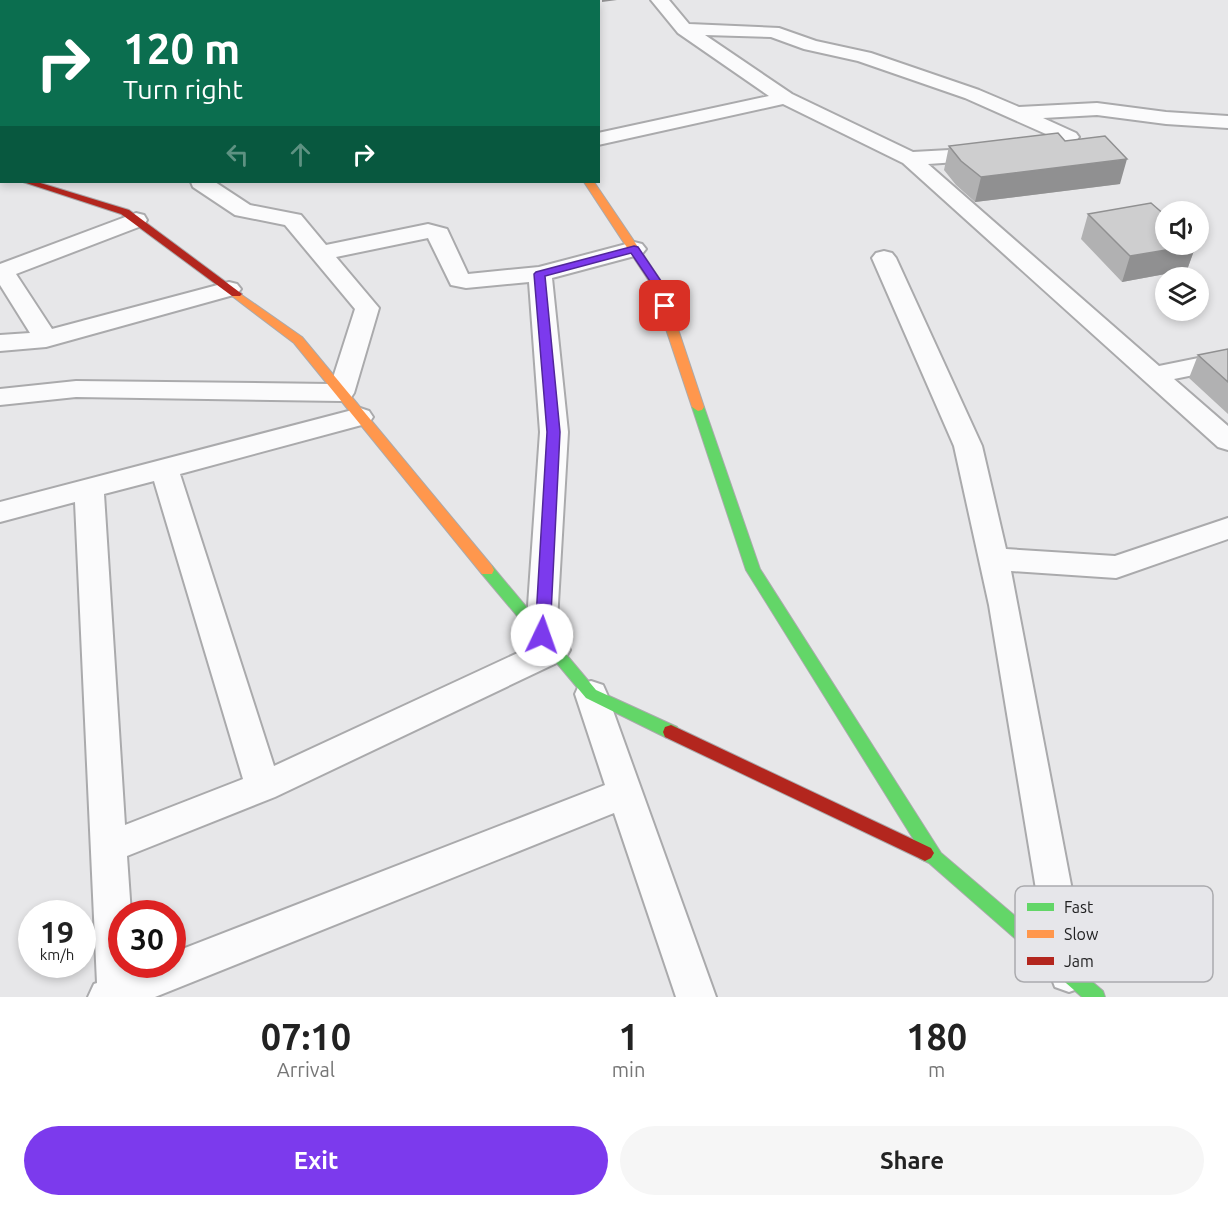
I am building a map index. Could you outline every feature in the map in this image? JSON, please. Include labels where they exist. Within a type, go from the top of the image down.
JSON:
[{"type":"street","points":[[660,0],[684,29],[785,98],[910,159],[1228,441]]},
{"type":"street","points":[[684,29],[773,32],[811,45],[864,57],[972,94],[1069,137],[1053,149],[910,159]]},
{"type":"street","points":[[600,139],[785,98]]},
{"type":"street","points":[[1019,113],[1097,109],[1166,118],[1228,122]]},
{"type":"street","points":[[31,183],[125,212],[298,340],[591,694],[696,997]]},
{"type":"street","points":[[202,183],[243,210],[293,220],[367,308],[341,393]]},
{"type":"street","points":[[591,183],[657,284],[753,570],[935,858]]},
{"type":"street","points":[[46,339],[8,279],[0,272],[136,220]]},
{"type":"street","points":[[321,253],[428,231],[439,234],[459,280],[477,281],[540,274],[634,249]]},
{"type":"street","points":[[884,258],[968,446],[1004,605],[1053,886]]},
{"type":"street","points":[[540,274],[554,432],[548,643]]},
{"type":"street","points":[[0,343],[46,339],[229,289]]},
{"type":"street","points":[[1152,375],[1228,360]]},
{"type":"street","points":[[0,398],[76,389],[341,393]]},
{"type":"street","points":[[0,513],[360,417]]},
{"type":"street","points":[[164,469],[263,788]]},
{"type":"street","points":[[89,489],[109,847],[113,995],[625,793]]},
{"type":"street","points":[[994,559],[1116,567],[1228,528]]},
{"type":"street","points":[[109,847],[263,788],[548,643]]},
{"type":"street","points":[[591,694],[935,858],[1015,927]]},
{"type":"street","points":[[1078,982],[1096,997]]},
{"type":"building","points":[[1058,133],[1065,141],[1105,136],[1127,159],[981,177],[961,161],[949,146]]},
{"type":"building","points":[[1151,203],[1155,206],[1155,252],[1130,256],[1088,214]]},
{"type":"building","points":[[1228,349],[1228,382],[1198,355]]},
{"type":"traffic: fast","points":[[698,407],[753,570],[935,858]]},
{"type":"traffic: fast","points":[[487,570],[591,694],[671,732]]},
{"type":"traffic: fast","points":[[925,853],[935,858],[1015,927]]},
{"type":"traffic: fast","points":[[1079,982],[1096,997]]},
{"type":"traffic: slow","points":[[590,183],[657,284],[698,407]]},
{"type":"traffic: slow","points":[[236,294],[298,340],[487,570]]},
{"type":"traffic: jam","points":[[31,183],[125,212],[236,294]]},
{"type":"traffic: jam","points":[[671,732],[925,853]]},
{"type":"route","points":[[542,635],[554,432],[540,274],[634,249],[657,284],[665,306]]}]
